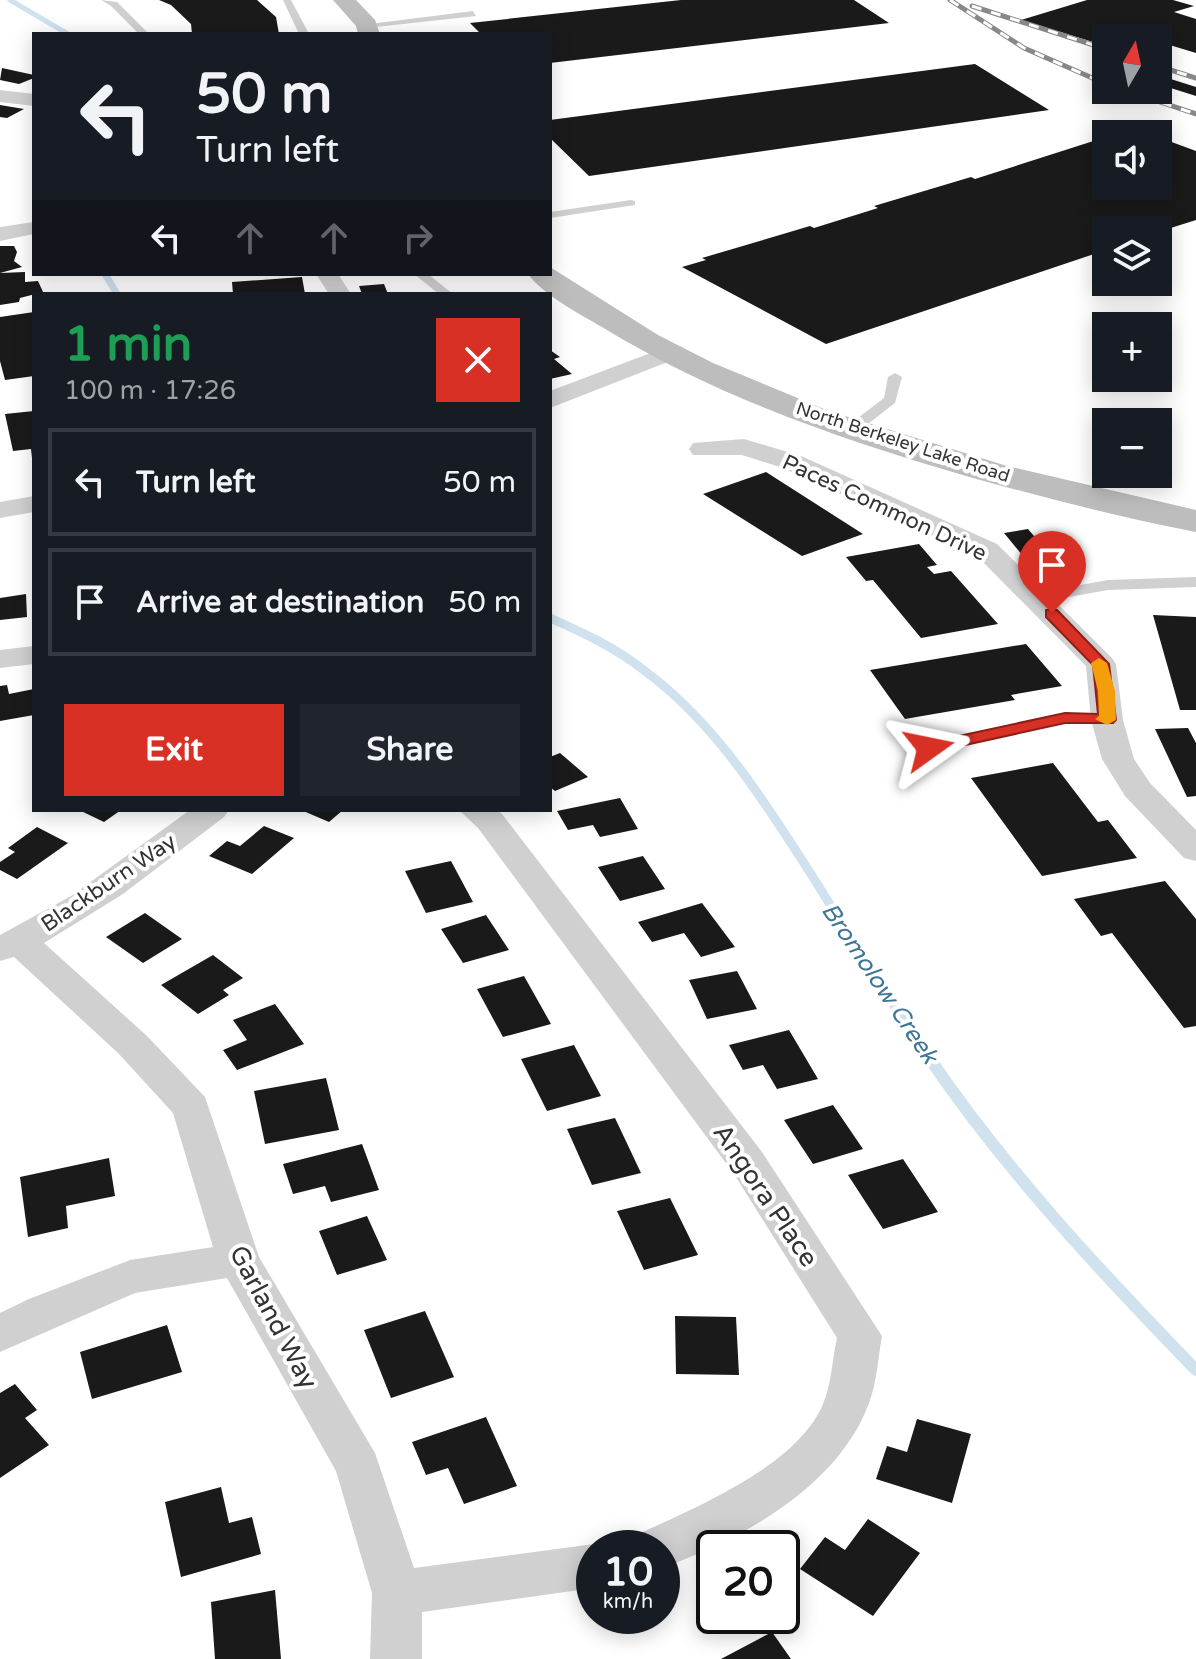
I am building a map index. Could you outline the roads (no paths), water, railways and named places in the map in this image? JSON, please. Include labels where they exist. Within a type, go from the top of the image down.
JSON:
[{"type":"street","points":[[344,0],[368,30]]},
{"type":"street","points":[[0,96],[32,100]]},
{"type":"street","points":[[0,234],[32,228]]},
{"type":"street","name":"North Berkeley Lake Road","points":[[546,276],[568,294],[669,353],[761,396],[851,430],[1066,492],[1196,521]]},
{"type":"street","points":[[552,399],[669,353]]},
{"type":"street","name":"Paces Common Drive","points":[[702,449],[744,447],[792,462],[987,550],[1101,664],[1107,720],[1118,759],[1137,789],[1195,847]]},
{"type":"street","points":[[1,509],[32,504]]},
{"type":"street","points":[[0,659],[32,655]]},
{"type":"street","name":"Blackburn Way","points":[[10,945],[96,896],[209,812]]},
{"type":"street","name":"Angora Place","points":[[479,812],[490,821],[528,870],[748,1163],[860,1336],[846,1403],[814,1457],[734,1511],[680,1537]]},
{"type":"street","name":"Garland Way","points":[[10,945],[133,1045],[191,1107],[238,1260],[358,1467],[397,1593],[396,1659]]},
{"type":"street","points":[[0,1334],[45,1311],[130,1277],[238,1260]]},
{"type":"street","points":[[397,1593],[576,1568]]},
{"type":"lane","points":[[105,0],[114,4],[142,32]]},
{"type":"lane","points":[[287,0],[303,32]]},
{"type":"lane","points":[[368,30],[473,14]]},
{"type":"lane","points":[[552,215],[631,203]]},
{"type":"lane","points":[[423,276],[444,292]]},
{"type":"lane","points":[[851,430],[890,400],[895,377]]},
{"type":"lane","points":[[1036,598],[1108,585],[1196,582]]},
{"type":"lane","points":[[929,748],[1065,718],[1107,720]]},
{"type":"waterway","name":"Bromolow Creek","points":[[10,0],[65,32]]},
{"type":"waterway","name":"Bromolow Creek","points":[[106,276],[116,292]]},
{"type":"waterway","name":"Bromolow Creek","points":[[552,619],[634,663],[671,692],[719,742],[779,825],[931,1061]]},
{"type":"waterway","name":"Bromolow Creek","points":[[930,1059],[1023,1181],[1090,1258],[1196,1370]]},
{"type":"railway","points":[[950,0],[1024,48],[1092,78]]},
{"type":"railway","points":[[972,6],[1092,45]]},
{"type":"railway","points":[[1172,70],[1196,78]]},
{"type":"railway","points":[[1166,104],[1196,114]]}]
